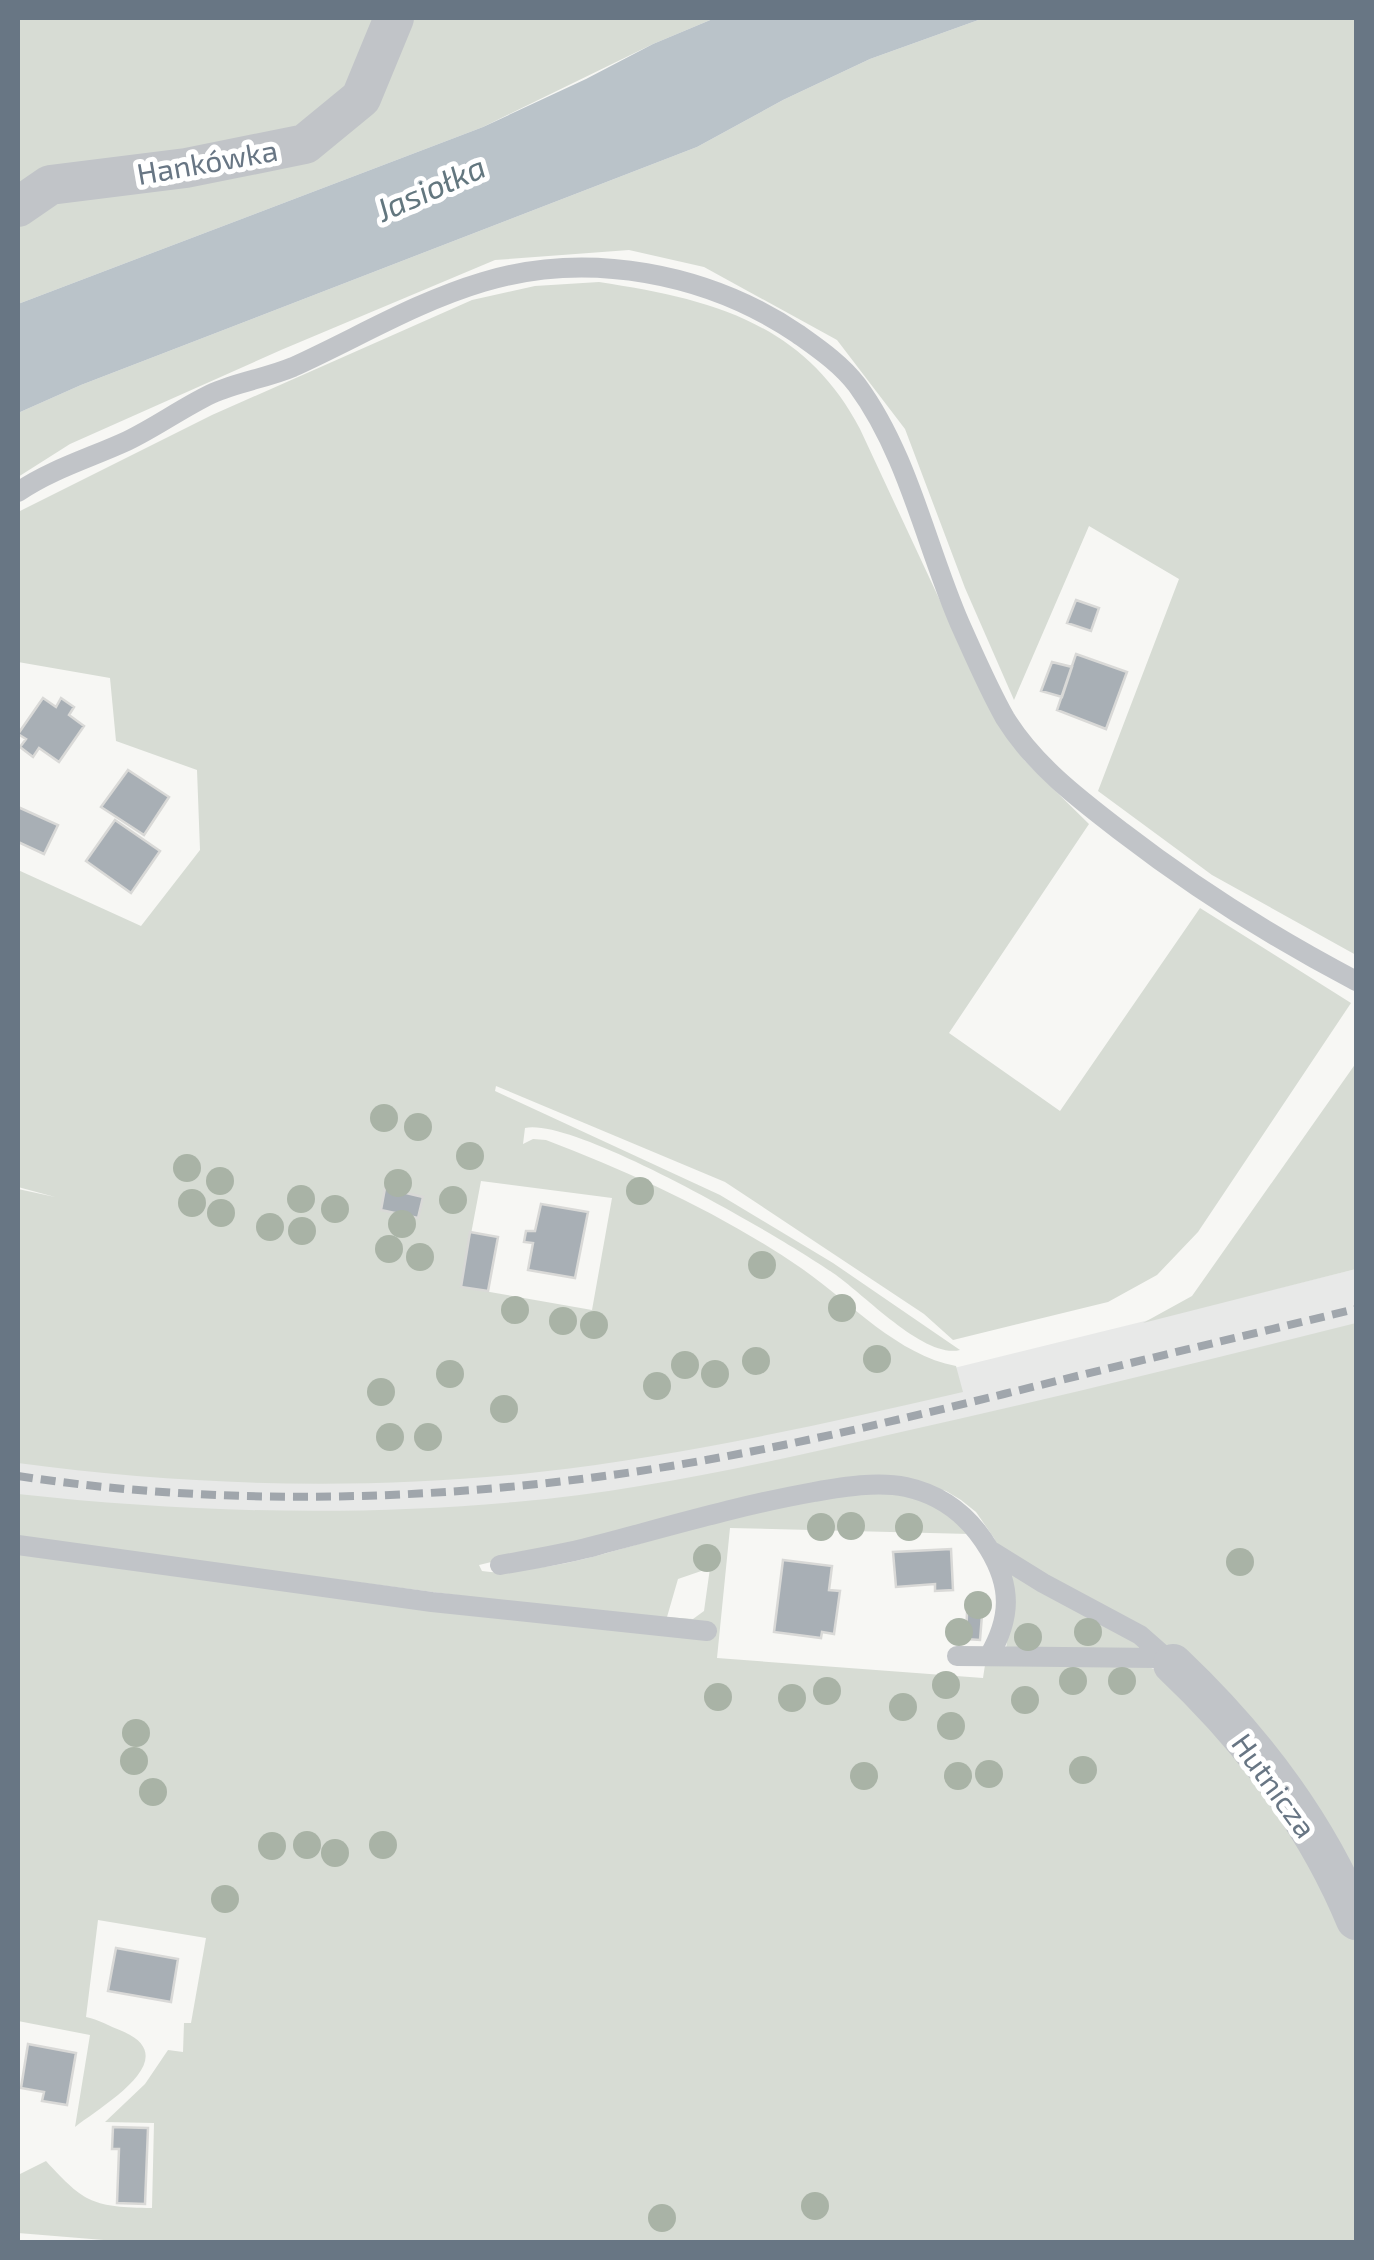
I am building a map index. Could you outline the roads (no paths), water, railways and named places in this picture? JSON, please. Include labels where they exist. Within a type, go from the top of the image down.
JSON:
[{"type":"street","name":"Hankówka","points":[[18,207],[50,185],[186,168],[305,144],[361,98],[394,18]]},
{"type":"street","name":"Hutnicza","points":[[1173,1664],[1248,1743],[1278,1783],[1328,1862],[1356,1920]]},
{"type":"lane","points":[[18,492],[42,476],[140,434],[212,394],[290,368],[397,314],[484,282],[540,269],[581,266],[700,285],[770,315],[835,362],[856,384],[896,458],[959,620],[1006,720],[1061,786],[1152,855],[1278,940],[1356,981]]},
{"type":"lane","points":[[500,1565],[591,1547],[768,1500],[885,1485],[925,1492],[963,1514],[990,1550],[1006,1587],[1008,1605],[1000,1638],[989,1656]]},
{"type":"lane","points":[[18,1545],[432,1602],[707,1631]]},
{"type":"lane","points":[[990,1550],[1140,1635],[1173,1664]]},
{"type":"lane","points":[[958,1656],[1157,1658],[1173,1664]]},
{"type":"water","name":"Jasiołka","points":[[715,18],[984,18],[870,59],[697,147],[81,385],[18,413],[18,304],[483,127]]},
{"type":"railway","points":[[18,1476],[161,1492],[307,1497],[453,1491],[597,1477],[751,1452],[853,1430],[1356,1309]]}]
